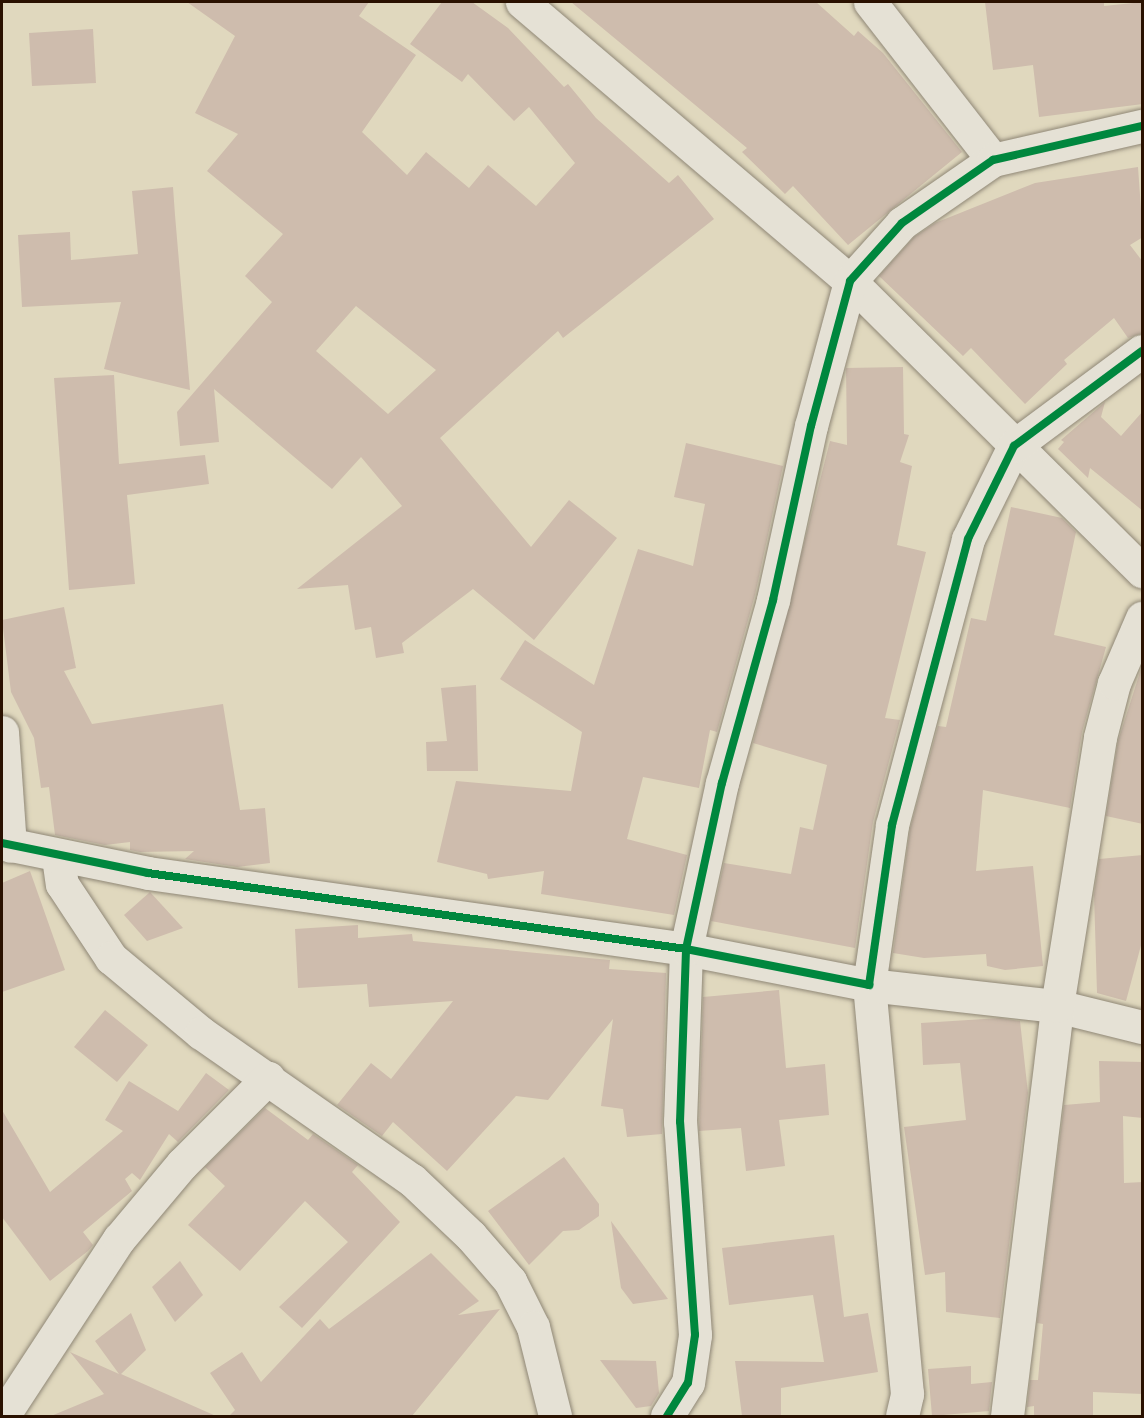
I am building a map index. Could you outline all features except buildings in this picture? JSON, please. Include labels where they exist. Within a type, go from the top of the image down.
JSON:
[{"type":"street","points":[[522,2],[850,281],[1014,446],[1143,571]]},
{"type":"street","points":[[870,2],[993,160]]},
{"type":"street","points":[[667,1416],[688,1383],[696,1335],[680,1122],[686,949],[722,783],[773,600],[811,426],[850,281],[902,223],[993,160],[1143,126]]},
{"type":"street","points":[[902,1416],[907,1394],[869,985],[892,825],[965,550],[1014,446],[1143,351]]},
{"type":"street","points":[[1007,1416],[1057,1006],[1100,737],[1114,683],[1143,618]]},
{"type":"street","points":[[2,732],[6,844],[58,857],[686,949],[869,985],[1057,1006],[1143,1028]]},
{"type":"street","points":[[58,857],[62,884],[111,958],[201,1033],[412,1180],[510,1281],[532,1327],[555,1416]]},
{"type":"street","points":[[3,1416],[119,1239],[182,1164],[268,1078]]},
{"type":"cycle path","points":[[667,1416],[688,1383],[695,1335],[680,1122],[686,949],[722,783],[773,600],[811,426],[850,281],[902,223],[993,160],[1142,126]]},
{"type":"cycle path","points":[[2,843],[148,873],[686,949],[869,985],[892,825],[968,539],[1014,446],[1142,351]]}]
